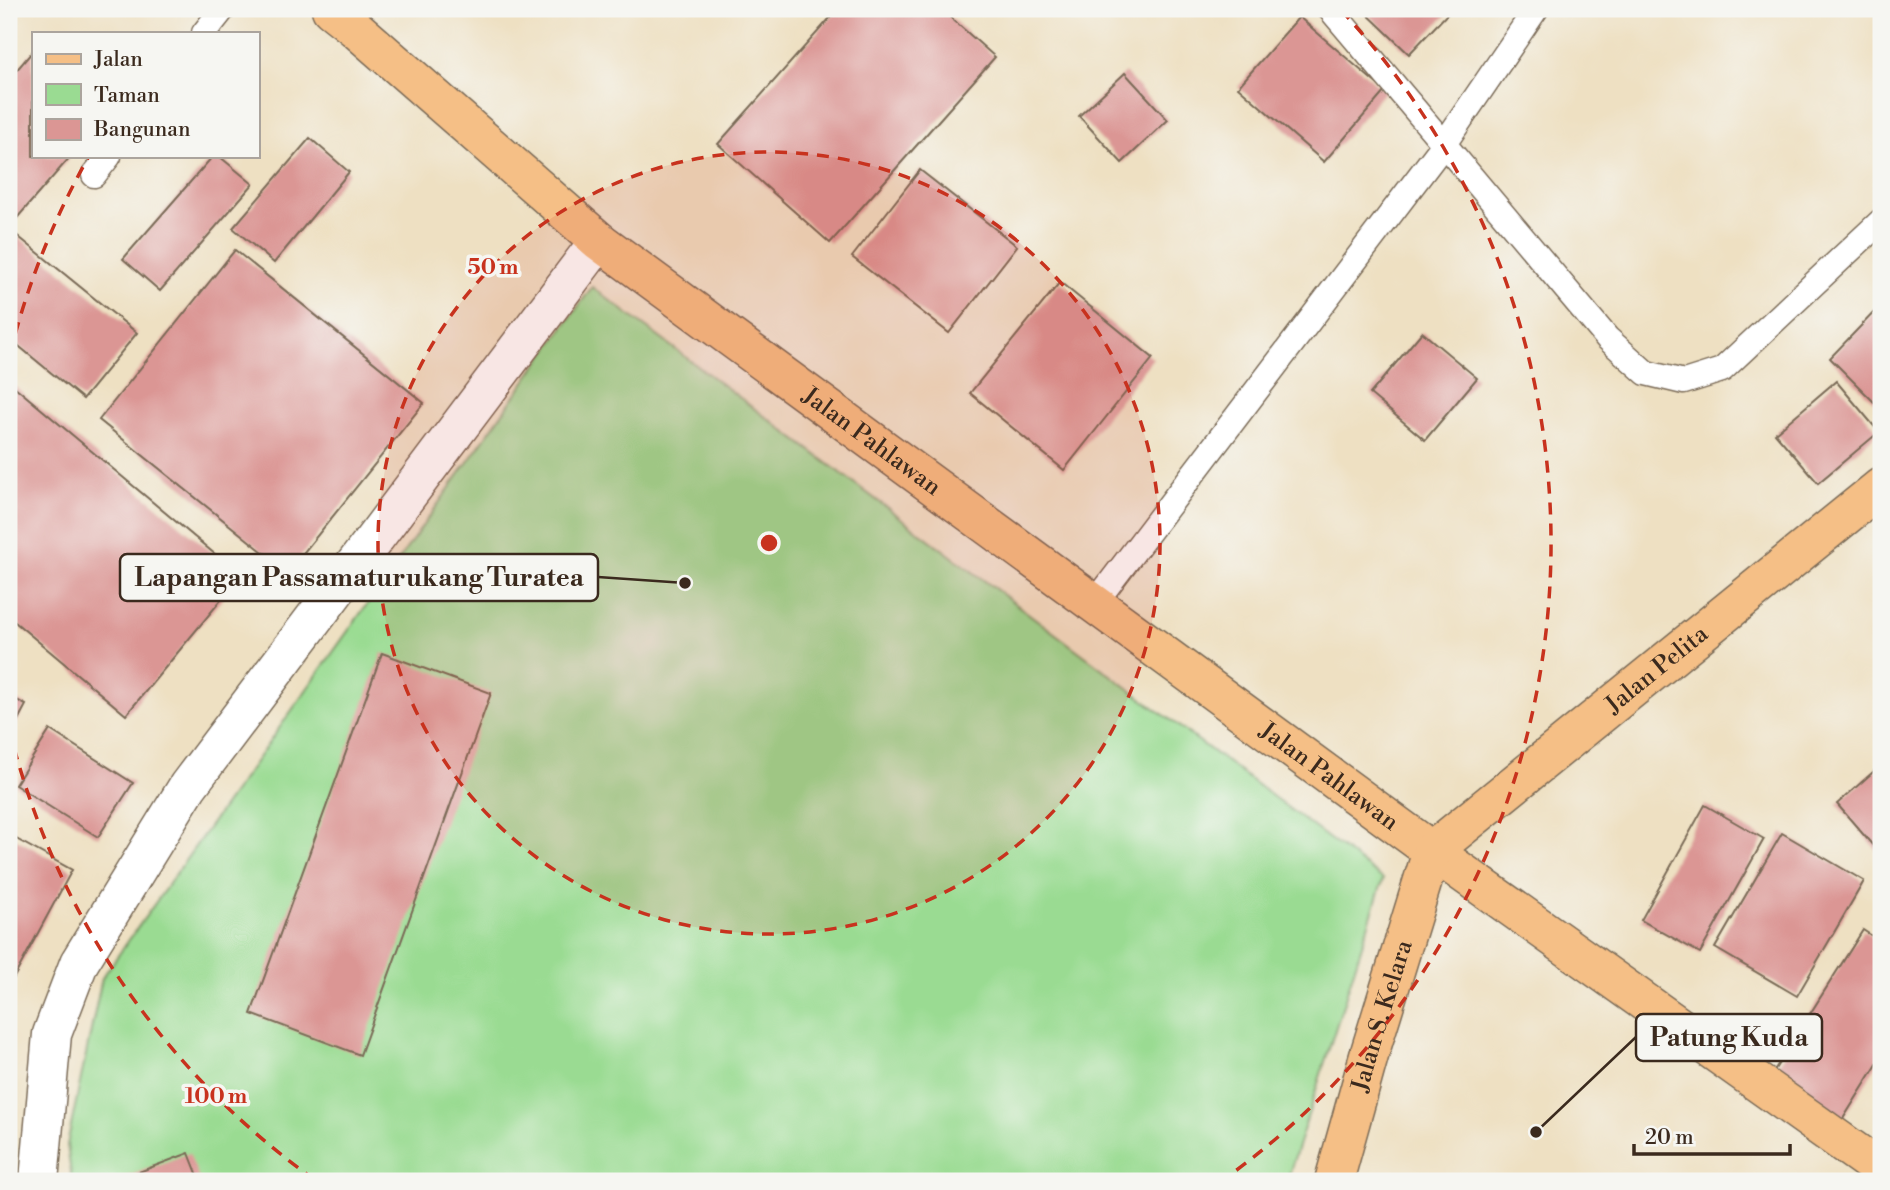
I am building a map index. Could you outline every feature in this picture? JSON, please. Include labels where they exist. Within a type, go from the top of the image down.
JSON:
[{"type":"main road","name":"Jalan Pahlawan","points":[[352,15],[599,241],[1432,851],[1881,1170]]},
{"type":"main road","name":"Jalan Pelita","points":[[1432,851],[1881,487]]},
{"type":"main road","name":"Jalan S. Kelara","points":[[1334,1181],[1370,1052],[1432,851]]},
{"type":"street","points":[[40,1181],[52,1034],[79,963],[188,786],[599,241]]},
{"type":"lane","points":[[205,32],[223,9]]},
{"type":"lane","points":[[1330,9],[1607,338],[1646,373],[1684,382],[1722,370],[1881,221]]},
{"type":"lane","points":[[1094,604],[1444,144],[1536,9]]},
{"type":"green space","points":[[592,287],[1383,879],[1287,1181],[72,1181],[67,1145],[102,978]]},
{"type":"building","points":[[838,9],[941,9],[995,57],[830,243],[718,144]]},
{"type":"building","points":[[1362,9],[1452,9],[1409,54]]},
{"type":"building","points":[[1299,17],[1385,91],[1324,162],[1238,87]]},
{"type":"building","points":[[32,52],[32,158],[69,158],[17,218],[9,211],[9,79]]},
{"type":"building","points":[[1125,73],[1168,120],[1122,163],[1079,116]]},
{"type":"building","points":[[310,138],[349,172],[274,263],[233,228]]},
{"type":"building","points":[[211,158],[221,158],[253,184],[160,291],[123,259]]},
{"type":"building","points":[[920,170],[1017,246],[949,333],[852,257]]},
{"type":"building","points":[[9,229],[137,333],[83,399],[9,338]]},
{"type":"building","points":[[235,250],[424,403],[288,572],[99,420]]},
{"type":"building","points":[[1060,282],[1153,358],[1064,470],[970,393]]},
{"type":"building","points":[[1881,305],[1881,409],[1830,358]]},
{"type":"building","points":[[1422,332],[1477,378],[1425,440],[1370,394]]},
{"type":"building","points":[[1836,381],[1879,432],[1818,483],[1775,433]]},
{"type":"building","points":[[9,382],[241,576],[126,715],[9,617]]},
{"type":"building","points":[[382,653],[491,693],[360,1055],[251,1014]]},
{"type":"building","points":[[9,696],[26,705],[9,737]]},
{"type":"building","points":[[50,730],[133,783],[98,837],[15,785]]},
{"type":"building","points":[[1881,765],[1881,855],[1837,804]]},
{"type":"building","points":[[1705,805],[1764,839],[1700,953],[1641,920]]},
{"type":"building","points":[[1782,833],[1864,881],[1797,996],[1715,948]]},
{"type":"building","points":[[9,835],[72,870],[11,983],[9,982]]},
{"type":"building","points":[[1863,930],[1881,942],[1881,1058],[1836,1130],[1765,1085]]},
{"type":"building","points":[[189,1153],[200,1181],[115,1181]]},
{"type":"place","name":"Lapangan Passamaturukang Turatea","points":[[685,583]]},
{"type":"place","name":"Patung Kuda","points":[[1536,1132]]}]
